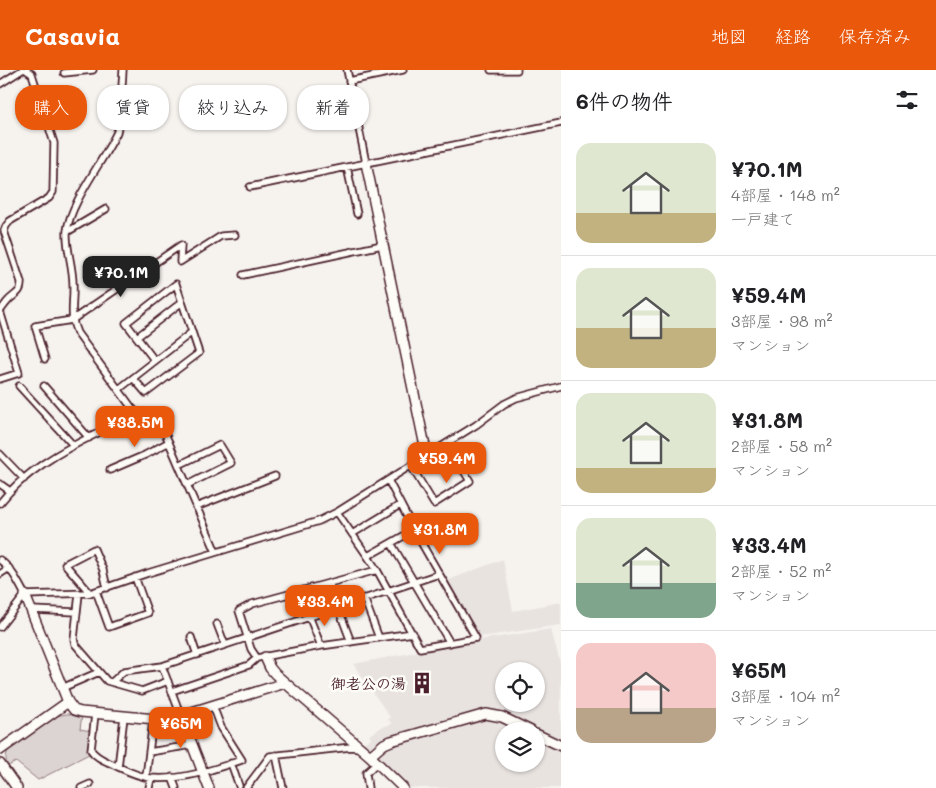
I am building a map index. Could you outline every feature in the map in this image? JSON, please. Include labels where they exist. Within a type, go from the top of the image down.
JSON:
[{"type":"street","points":[[0,379],[19,373],[0,311],[8,300],[18,294],[22,287],[4,231],[10,221],[49,198],[53,192],[54,143],[32,74],[26,70]]},
{"type":"street","points":[[64,73],[93,70]]},
{"type":"street","points":[[123,70],[120,118],[117,132],[74,208],[67,232],[73,281],[72,320],[77,333],[137,413],[150,417],[164,431],[216,552]]},
{"type":"street","points":[[347,70],[427,456]]},
{"type":"street","points":[[348,81],[403,70]]},
{"type":"street","points":[[491,70],[517,70]]},
{"type":"street","points":[[0,84],[19,71]]},
{"type":"street","points":[[250,187],[561,123]]},
{"type":"street","points":[[347,166],[357,214]]},
{"type":"street","points":[[67,232],[106,209]]},
{"type":"street","points":[[44,359],[35,326],[72,320],[181,245],[180,262],[221,236],[235,235]]},
{"type":"street","points":[[243,275],[382,245]]},
{"type":"street","points":[[134,378],[146,394],[199,353],[176,284],[126,323],[155,361]]},
{"type":"street","points":[[137,338],[182,302]]},
{"type":"street","points":[[118,389],[192,332]]},
{"type":"street","points":[[19,386],[73,445]]},
{"type":"street","points":[[44,386],[89,438]]},
{"type":"street","points":[[25,595],[93,592],[135,577],[319,521],[337,512],[427,456],[510,401],[561,386]]},
{"type":"street","points":[[0,503],[10,491],[49,460],[73,445],[137,413]]},
{"type":"street","points":[[110,470],[169,442]]},
{"type":"street","points":[[411,466],[434,504],[470,481],[447,443]]},
{"type":"street","points":[[179,465],[220,445],[231,463],[187,485]]},
{"type":"street","points":[[0,454],[24,480]]},
{"type":"street","points":[[196,507],[275,476]]},
{"type":"street","points":[[337,512],[377,570],[420,648],[476,638],[400,505],[388,480]]},
{"type":"street","points":[[0,484],[10,491]]},
{"type":"street","points":[[352,534],[400,505]]},
{"type":"street","points":[[368,556],[414,530]]},
{"type":"street","points":[[391,543],[450,643]]},
{"type":"street","points":[[107,588],[103,570],[94,549],[66,564],[93,592],[109,626],[148,612],[135,577]]},
{"type":"street","points":[[0,560],[9,568],[25,595],[62,688],[74,710],[95,714],[166,720],[285,683]]},
{"type":"street","points":[[0,574],[9,568]]},
{"type":"street","points":[[377,570],[252,604],[239,611],[251,649],[285,683],[373,759],[403,788]]},
{"type":"street","points":[[112,682],[124,671],[162,666],[439,574]]},
{"type":"street","points":[[329,584],[351,642]]},
{"type":"street","points":[[79,594],[75,644],[107,680],[142,690],[168,682]]},
{"type":"street","points":[[0,627],[25,595]]},
{"type":"street","points":[[364,598],[379,638]]},
{"type":"street","points":[[32,610],[77,612]]},
{"type":"street","points":[[309,616],[321,646]]},
{"type":"street","points":[[217,624],[224,645]]},
{"type":"street","points":[[172,691],[249,665],[261,657],[321,646],[413,633]]},
{"type":"street","points":[[192,636],[197,655]]},
{"type":"street","points":[[162,666],[208,788]]},
{"type":"street","points":[[62,688],[99,672]]},
{"type":"street","points":[[0,750],[68,702]]},
{"type":"street","points":[[95,714],[91,750],[94,755],[118,767],[149,778],[172,777],[203,773],[242,760],[221,728],[213,706]]},
{"type":"street","points":[[368,788],[366,773],[384,744],[486,714],[502,717],[512,722]]},
{"type":"street","points":[[118,767],[124,717]]},
{"type":"street","points":[[149,788],[149,752],[153,720]]},
{"type":"street","points":[[545,738],[561,746]]},
{"type":"street","points":[[149,752],[192,745]]},
{"type":"street","points":[[246,788],[270,756],[351,747],[360,748]]},
{"type":"street","points":[[276,755],[283,788]]},
{"type":"street","points":[[231,763],[239,786]]},
{"type":"street","points":[[0,764],[17,788]]},
{"type":"street","points":[[172,777],[176,788]]},
{"type":"street","points":[[82,788],[90,784]]},
{"type":"shaded area","points":[[503,559],[513,611],[561,602],[561,625],[480,637],[479,640],[551,629],[561,666],[561,788],[408,788],[362,744],[371,738],[369,735],[382,727],[392,724],[388,719],[390,717],[353,664],[478,640],[479,638],[446,581]]},
{"type":"shaded area","points":[[67,714],[82,715],[80,729],[91,731],[89,754],[38,780],[16,762],[8,766],[6,757],[10,748],[55,716]]},
{"type":"place","name":"御老公の湯","points":[[422,683]]}]
